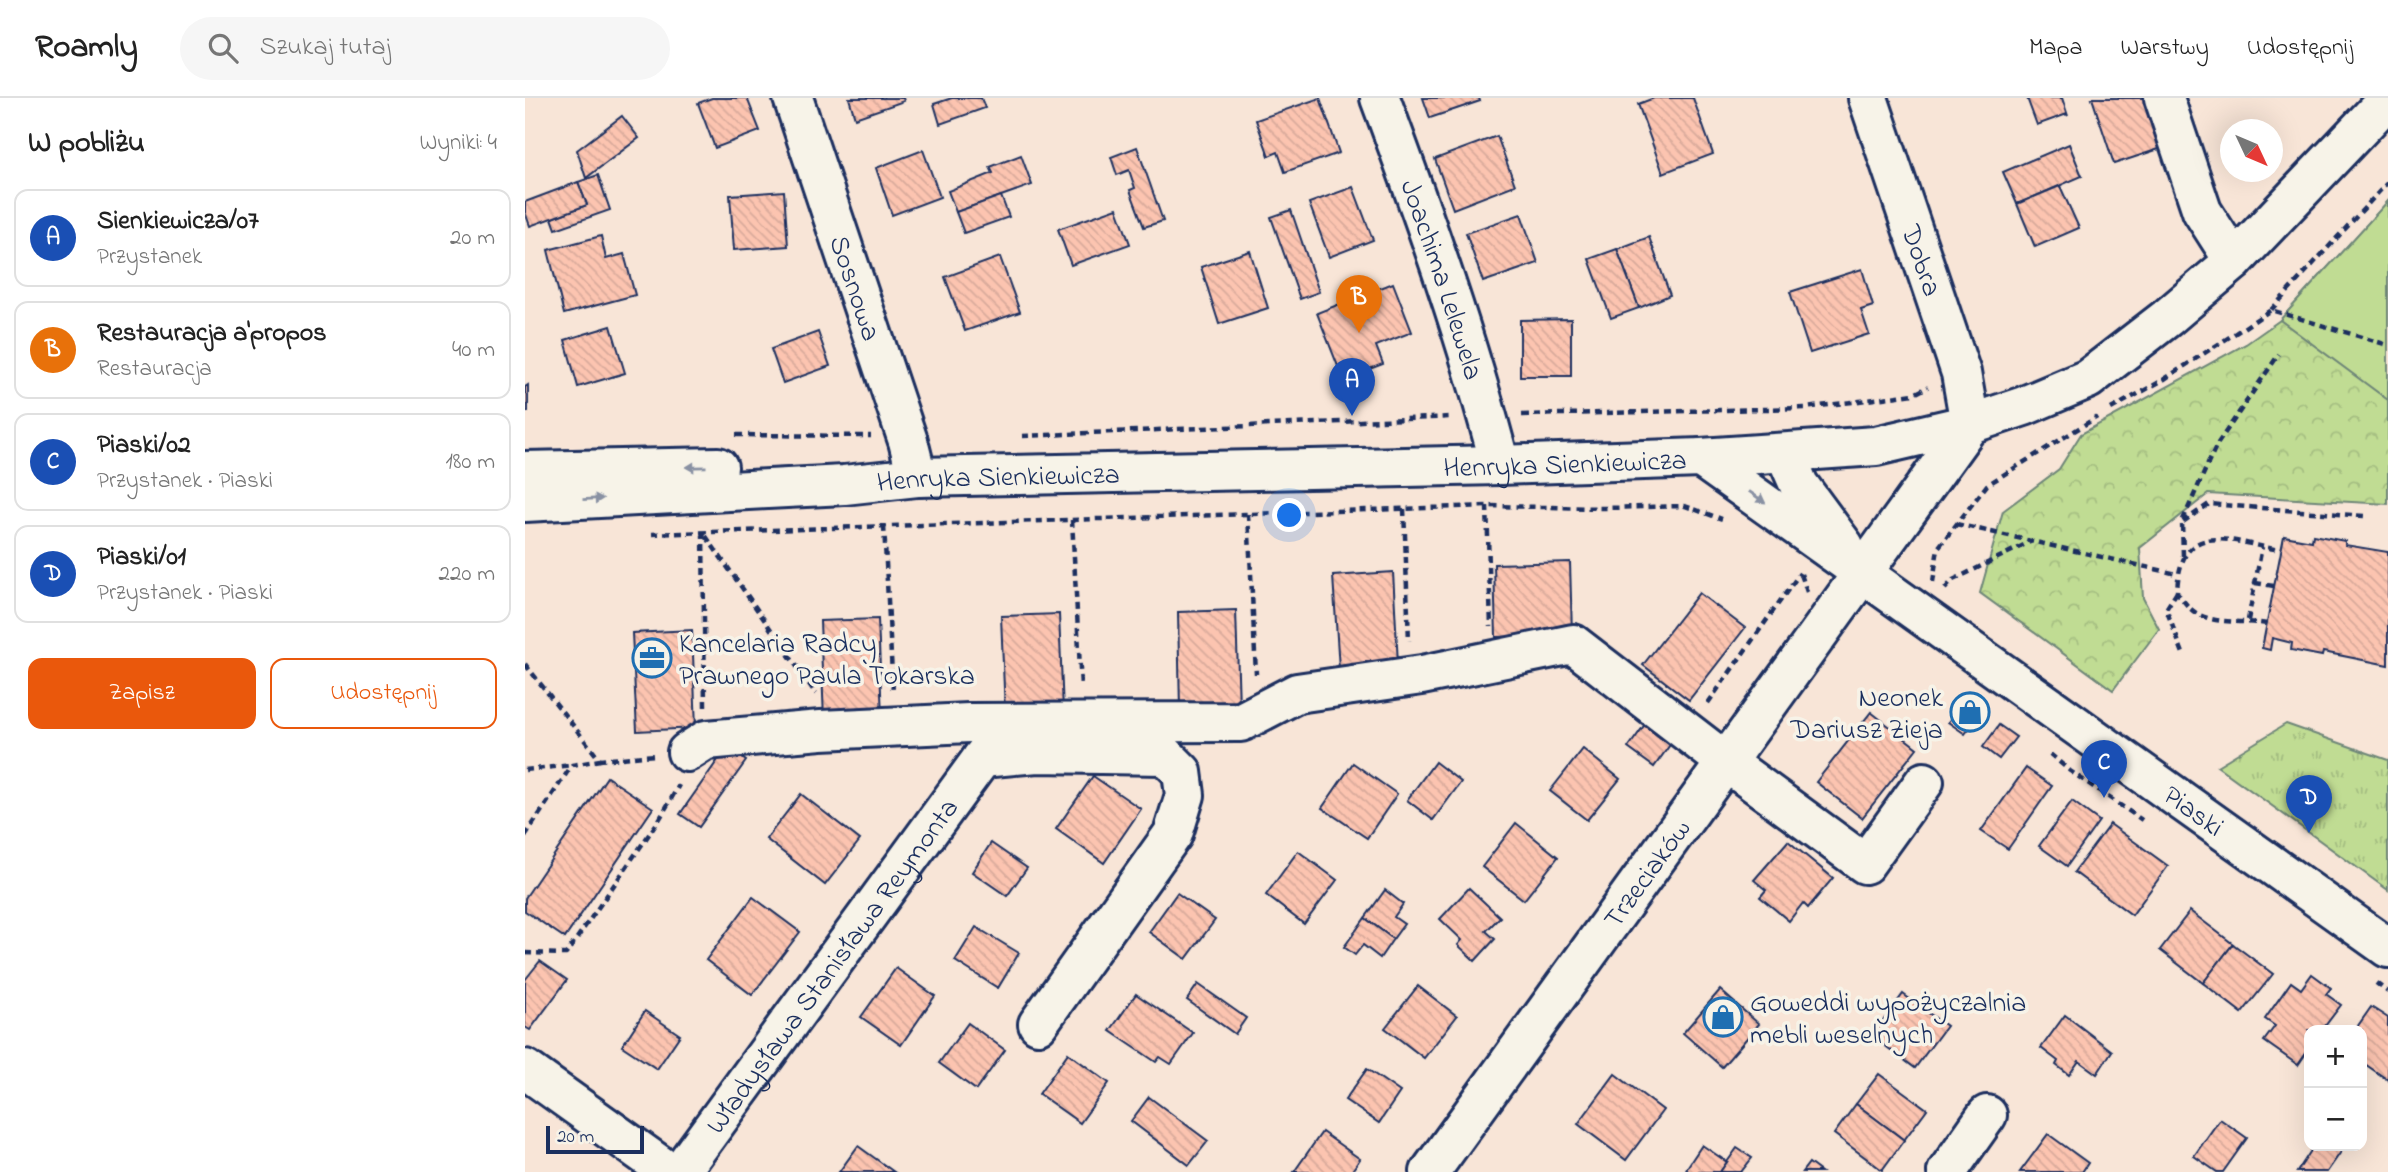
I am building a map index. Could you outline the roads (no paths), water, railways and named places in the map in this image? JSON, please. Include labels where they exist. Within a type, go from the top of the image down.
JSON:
[{"type":"street","name":"Sosnowa","points":[[793,98],[908,441],[917,477]]},
{"type":"street","name":"Joachima Lelewela","points":[[1380,98],[1429,232],[1487,415],[1500,465]]},
{"type":"street","name":"Dobra","points":[[1868,98],[1961,373],[1970,424]]},
{"type":"street","points":[[2164,98],[2202,211],[2234,261]]},
{"type":"street","name":"Henryka Sienkiewicza","points":[[525,502],[844,485],[917,477],[1500,465],[1701,458],[1876,446],[1970,424],[2024,406],[2088,379],[2167,318],[2234,261],[2388,99]]},
{"type":"street","name":"Trzeciaków","points":[[1430,1172],[1970,424]]},
{"type":"street","name":"Piaski","points":[[1785,453],[1798,485],[1863,573]]},
{"type":"street","name":"Piaski","points":[[1701,458],[1863,573],[2377,962]]},
{"type":"street","name":"Henryka Sienkiewicza","points":[[525,471],[764,466],[844,485]]},
{"type":"street","points":[[696,746],[821,730],[1007,724],[1241,722],[1297,693],[1411,677],[1573,644],[1687,733],[1865,864],[1924,782]]},
{"type":"street","name":"Władysława Stanisława Reymonta","points":[[680,1172],[1007,724]]},
{"type":"street","points":[[982,758],[1037,753],[1165,755],[1182,772],[1185,796],[1173,834],[1038,1024]]},
{"type":"street","points":[[525,1069],[669,1172]]},
{"type":"street","points":[[1947,1172],[1987,1115]]},
{"type":"place","name":"Restauracja a'propos","points":[[1359,333]]},
{"type":"place","name":"Sienkiewicza/07","points":[[1352,416]]},
{"type":"place","name":"Kancelaria Radcy Prawnego Paula Tokarska","points":[[652,658]]},
{"type":"place","name":"Neonek Dariusz Zieja","points":[[1970,712]]},
{"type":"place","name":"Piaski/02","points":[[2104,798]]},
{"type":"place","name":"Piaski/01","points":[[2309,833]]},
{"type":"place","name":"Goweddi wypożyczalnia mebli weselnych","points":[[1723,1017]]}]
